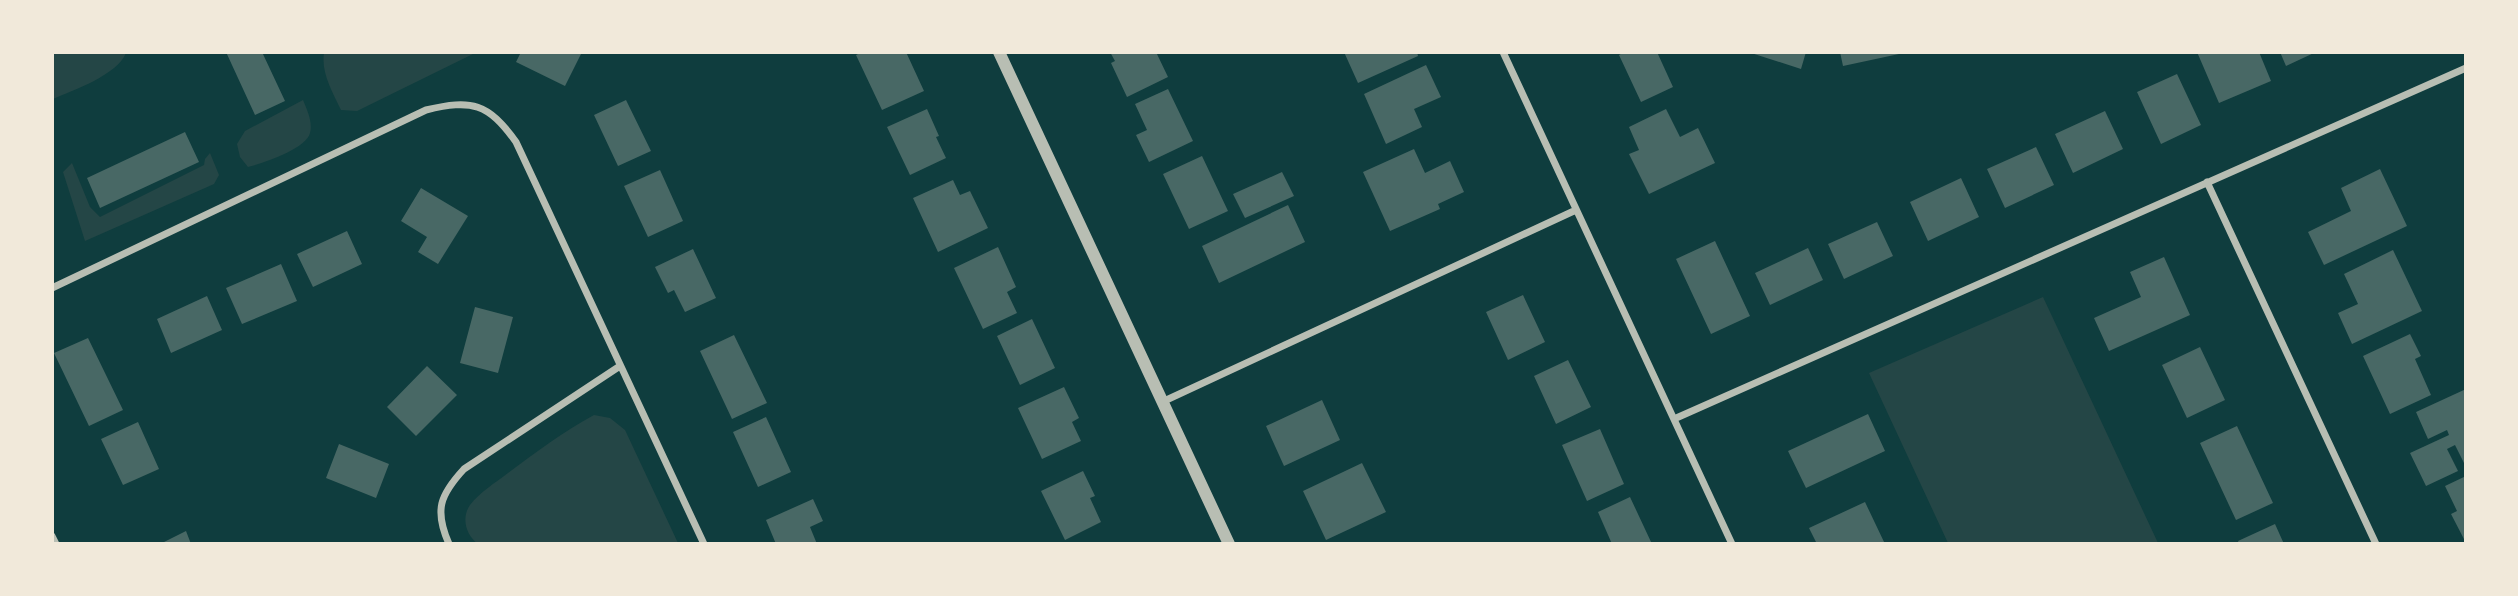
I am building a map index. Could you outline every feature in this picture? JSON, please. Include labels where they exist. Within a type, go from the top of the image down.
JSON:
[{"type":"street","points":[[999,52],[1229,544]]},
{"type":"street","points":[[1503,52],[1732,544]]},
{"type":"street","points":[[1674,419],[2466,68]]},
{"type":"street","points":[[52,288],[426,110],[451,104],[476,105],[500,120],[516,142],[704,544]]},
{"type":"street","points":[[2207,181],[2376,544]]},
{"type":"street","points":[[1163,402],[1576,210]]},
{"type":"street","points":[[449,544],[440,524],[442,498],[464,468],[620,366]]},
{"type":"street","points":[[52,536],[56,544]]},
{"type":"shaded area","points":[[53,52],[126,53],[114,68],[104,75],[53,99]]},
{"type":"shaded area","points":[[324,52],[475,53],[357,111],[341,110],[326,75]]},
{"type":"shaded area","points":[[303,100],[311,125],[307,139],[283,154],[248,167],[240,157],[237,144],[245,131]]},
{"type":"shaded area","points":[[210,153],[219,175],[214,184],[85,241],[63,172],[72,163],[90,207],[100,217],[204,165]]},
{"type":"shaded area","points":[[2043,297],[2158,543],[1948,543],[1869,373]]},
{"type":"shaded area","points":[[594,415],[610,418],[625,430],[678,543],[478,544],[468,531],[465,521],[467,510],[474,500],[539,450]]},
{"type":"building","points":[[226,52],[262,52],[285,101],[255,115]]},
{"type":"building","points":[[521,52],[582,52],[565,86],[516,62]]},
{"type":"building","points":[[862,52],[906,52],[924,91],[882,110],[856,55]]},
{"type":"building","points":[[1110,52],[1156,52],[1168,77],[1127,97],[1111,63],[1115,61]]},
{"type":"building","points":[[1344,52],[1417,52],[1418,56],[1358,83]]},
{"type":"building","points":[[1624,52],[1657,52],[1673,87],[1641,102],[1619,55]]},
{"type":"building","points":[[1748,52],[1806,52],[1801,69]]},
{"type":"building","points":[[1840,52],[1899,52],[1899,54],[1843,66]]},
{"type":"building","points":[[2197,52],[2259,52],[2271,81],[2219,103]]},
{"type":"building","points":[[2280,52],[2316,52],[2286,66]]},
{"type":"building","points":[[1426,65],[1441,97],[1414,109],[1422,127],[1386,144],[1364,94]]},
{"type":"building","points":[[2177,74],[2201,125],[2161,144],[2137,92]]},
{"type":"building","points":[[1168,89],[1193,141],[1149,162],[1136,135],[1147,130],[1135,104]]},
{"type":"building","points":[[626,100],[651,151],[618,166],[594,115]]},
{"type":"building","points":[[927,109],[946,158],[910,175],[887,127]]},
{"type":"building","points":[[1666,109],[1680,137],[1698,128],[1715,163],[1649,194],[1629,154],[1639,150],[1629,127]]},
{"type":"building","points":[[2105,111],[2123,149],[2073,173],[2055,134]]},
{"type":"building","points":[[185,132],[199,162],[100,208],[87,178]]},
{"type":"building","points":[[2036,147],[2054,185],[2005,208],[1987,169]]},
{"type":"building","points":[[1414,149],[1425,173],[1450,161],[1464,192],[1438,204],[1440,209],[1390,231],[1363,172]]},
{"type":"building","points":[[1202,156],[1228,211],[1189,229],[1163,174]]},
{"type":"building","points":[[2380,169],[2407,226],[2324,265],[2308,232],[2351,211],[2341,188]]},
{"type":"building","points":[[660,170],[683,221],[648,237],[624,186]]},
{"type":"building","points":[[1282,172],[1294,196],[1245,218],[1233,194]]},
{"type":"building","points":[[1961,178],[1979,217],[1928,241],[1910,202]]},
{"type":"building","points":[[953,180],[960,195],[970,191],[988,228],[938,252],[913,198]]},
{"type":"building","points":[[421,188],[468,216],[438,264],[418,252],[427,237],[401,221]]},
{"type":"building","points":[[1288,205],[1305,242],[1219,283],[1202,246]]},
{"type":"building","points":[[1877,222],[1893,256],[1844,279],[1828,244]]},
{"type":"building","points":[[347,231],[362,264],[313,287],[297,254]]},
{"type":"building","points":[[1715,241],[1750,316],[1711,334],[1676,259]]},
{"type":"building","points":[[998,247],[1016,287],[1007,292],[1017,313],[983,329],[954,268]]},
{"type":"building","points":[[1808,248],[1823,280],[1770,305],[1755,273]]},
{"type":"building","points":[[693,249],[716,298],[685,312],[674,290],[668,293],[655,267]]},
{"type":"building","points":[[2393,250],[2422,311],[2352,344],[2338,313],[2358,304],[2344,274]]},
{"type":"building","points":[[2164,257],[2190,315],[2109,351],[2094,318],[2141,297],[2130,272]]},
{"type":"building","points":[[281,264],[297,301],[242,324],[226,288]]},
{"type":"building","points":[[1523,295],[1545,342],[1508,360],[1486,312]]},
{"type":"building","points":[[207,296],[222,330],[171,353],[157,319]]},
{"type":"building","points":[[475,307],[513,317],[498,373],[460,363]]},
{"type":"building","points":[[1032,319],[1055,368],[1020,385],[997,336]]},
{"type":"building","points":[[2410,334],[2421,356],[2415,359],[2431,395],[2390,414],[2363,356]]},
{"type":"building","points":[[734,335],[767,403],[732,419],[700,351]]},
{"type":"building","points":[[88,338],[123,410],[89,426],[54,353]]},
{"type":"building","points":[[2200,347],[2225,400],[2187,418],[2162,365]]},
{"type":"building","points":[[1568,360],[1591,407],[1556,424],[1534,376]]},
{"type":"building","points":[[427,366],[457,395],[416,436],[387,407]]},
{"type":"building","points":[[1064,387],[1079,418],[1072,422],[1081,441],[1042,459],[1018,408]]},
{"type":"building","points":[[2466,389],[2466,467],[2455,445],[2447,449],[2458,471],[2426,486],[2410,453],[2449,435],[2447,430],[2428,439],[2416,412]]},
{"type":"building","points":[[1322,400],[1340,440],[1284,466],[1266,426]]},
{"type":"building","points":[[1868,414],[1885,451],[1806,488],[1788,451]]},
{"type":"building","points":[[766,417],[791,472],[758,487],[733,432]]},
{"type":"building","points":[[138,422],[159,469],[123,485],[101,439]]},
{"type":"building","points":[[2237,426],[2273,503],[2236,520],[2200,443]]},
{"type":"building","points":[[1600,429],[1624,484],[1587,501],[1562,445]]},
{"type":"building","points":[[339,444],[389,464],[376,498],[326,478]]},
{"type":"building","points":[[1362,463],[1386,512],[1326,540],[1303,491]]},
{"type":"building","points":[[1083,471],[1095,496],[1090,498],[1101,522],[1065,540],[1041,491]]},
{"type":"building","points":[[2466,476],[2466,543],[2451,514],[2457,511],[2445,486]]},
{"type":"building","points":[[1630,497],[1652,544],[1612,544],[1598,512]]},
{"type":"building","points":[[813,499],[823,521],[810,527],[817,544],[776,544],[766,520]]},
{"type":"building","points":[[1865,502],[1885,544],[1817,544],[1809,528]]},
{"type":"building","points":[[2275,524],[2284,544],[2239,544],[2238,541]]},
{"type":"building","points":[[186,531],[191,544],[160,544]]}]
